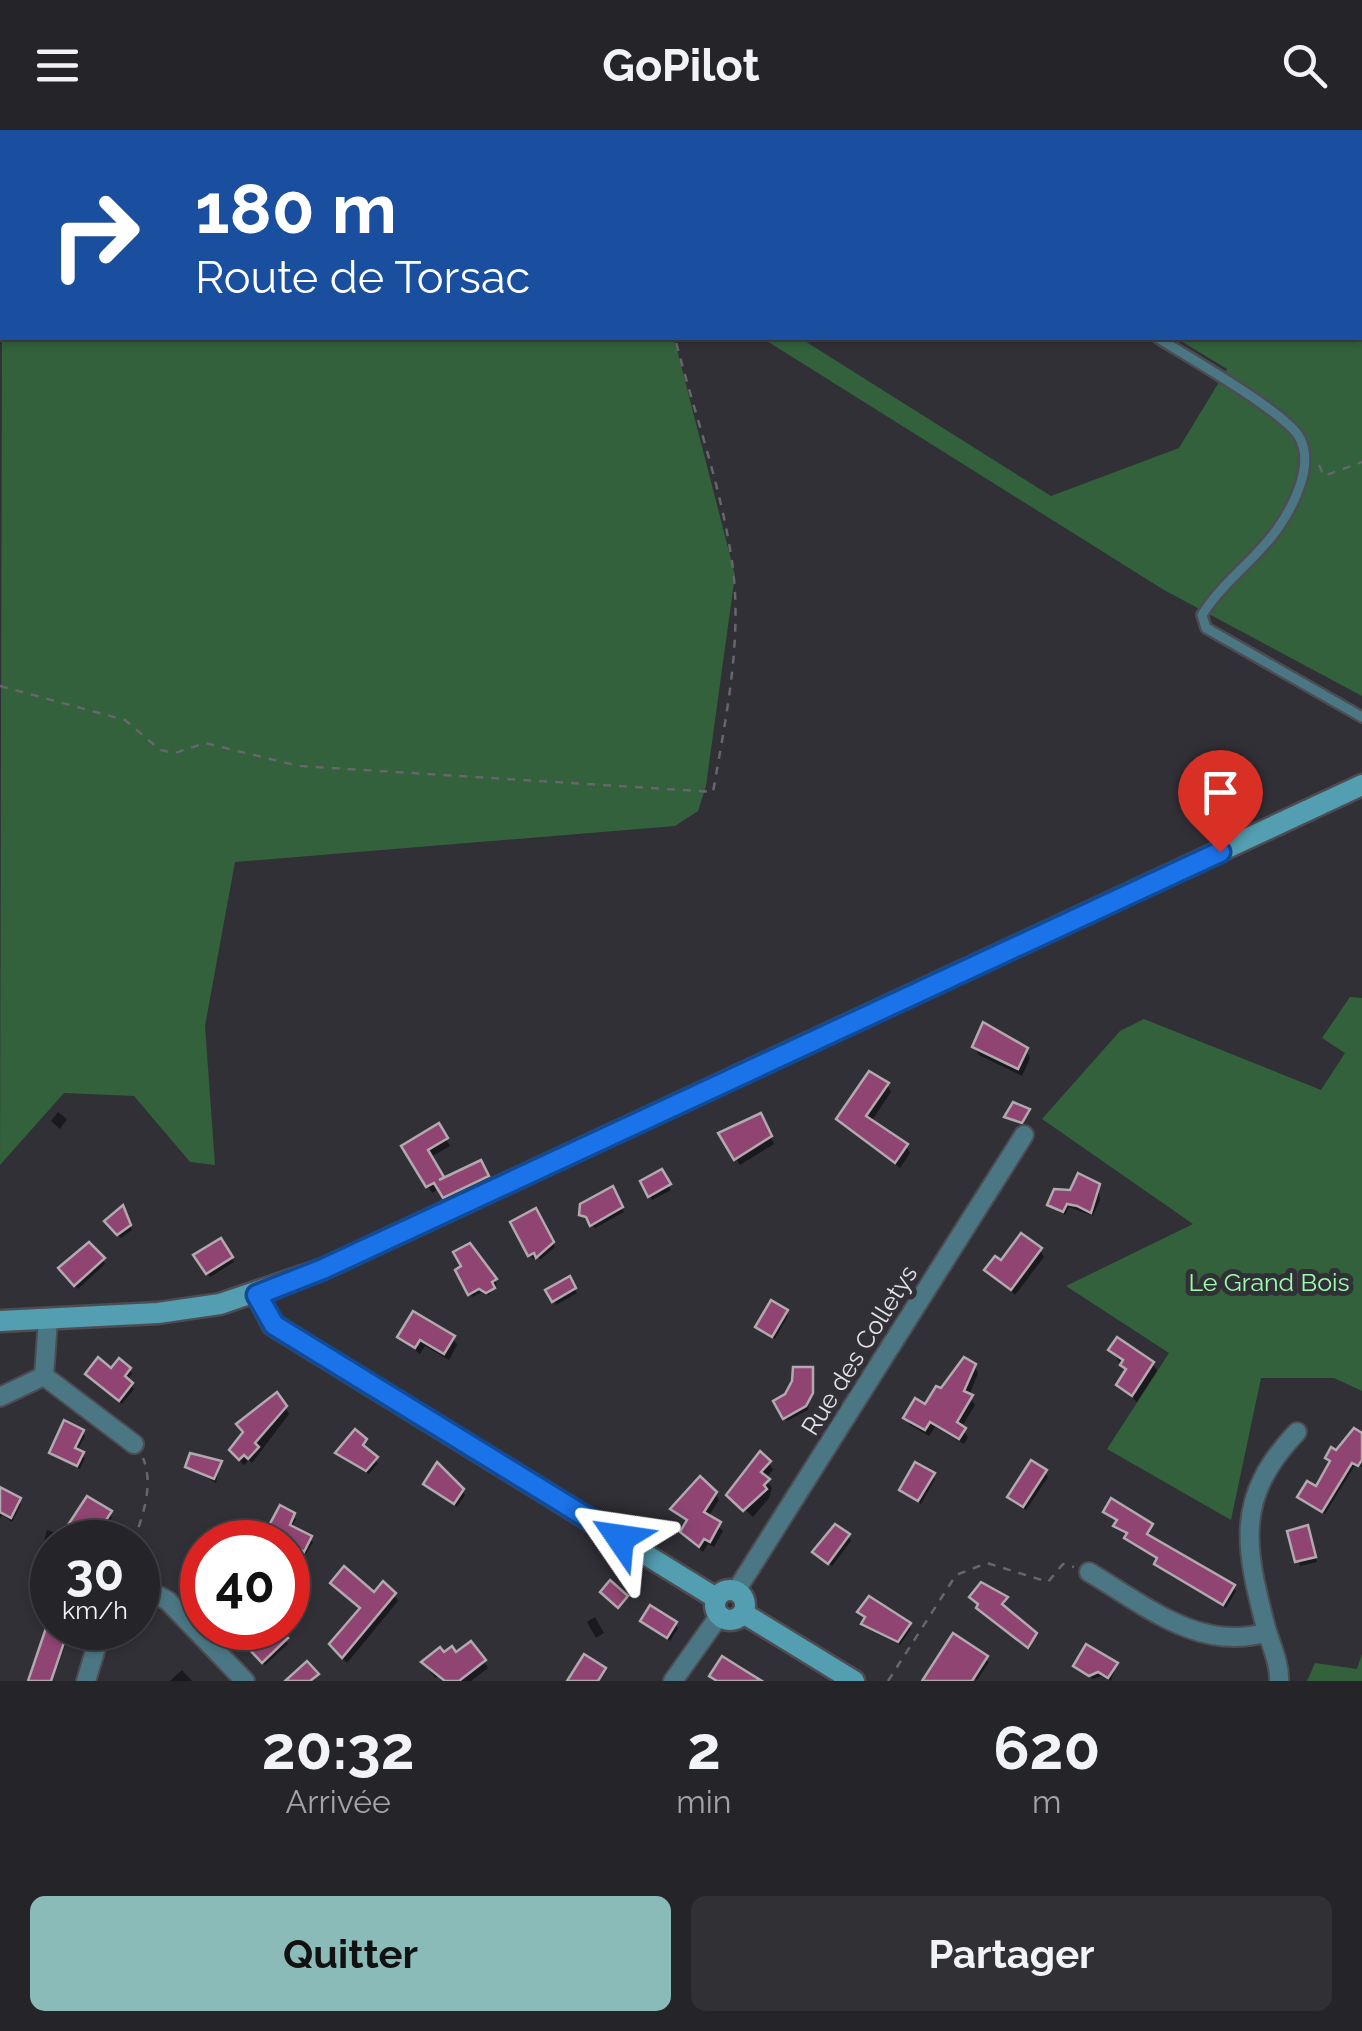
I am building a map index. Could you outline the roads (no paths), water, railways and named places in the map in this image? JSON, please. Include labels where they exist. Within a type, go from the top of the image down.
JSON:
[{"type":"street","points":[[0,1321],[158,1313],[257,1295],[374,1246],[1362,785]]},
{"type":"street","name":"Rue des Colletys","points":[[673,1681],[1024,1135]]},
{"type":"street","points":[[257,1295],[274,1325],[724,1602],[732,1620],[743,1613],[854,1681]]},
{"type":"street","points":[[44,1376],[48,1319]]},
{"type":"street","points":[[0,1397],[44,1376]]},
{"type":"street","points":[[44,1376],[134,1444]]},
{"type":"street","points":[[1279,1681],[1252,1572],[1249,1519],[1270,1461],[1297,1432]]},
{"type":"street","points":[[1089,1572],[1210,1638],[1245,1639],[1267,1632]]},
{"type":"street","points":[[160,1597],[245,1681]]},
{"type":"street","points":[[86,1681],[95,1650]]},
{"type":"lane","points":[[1161,340],[1254,400],[1298,435],[1303,458],[1299,494],[1276,532],[1217,590],[1202,615],[1206,628],[1362,717]]},
{"type":"park label","name":"Le Grand Bois","points":[[1269,1282]]}]
